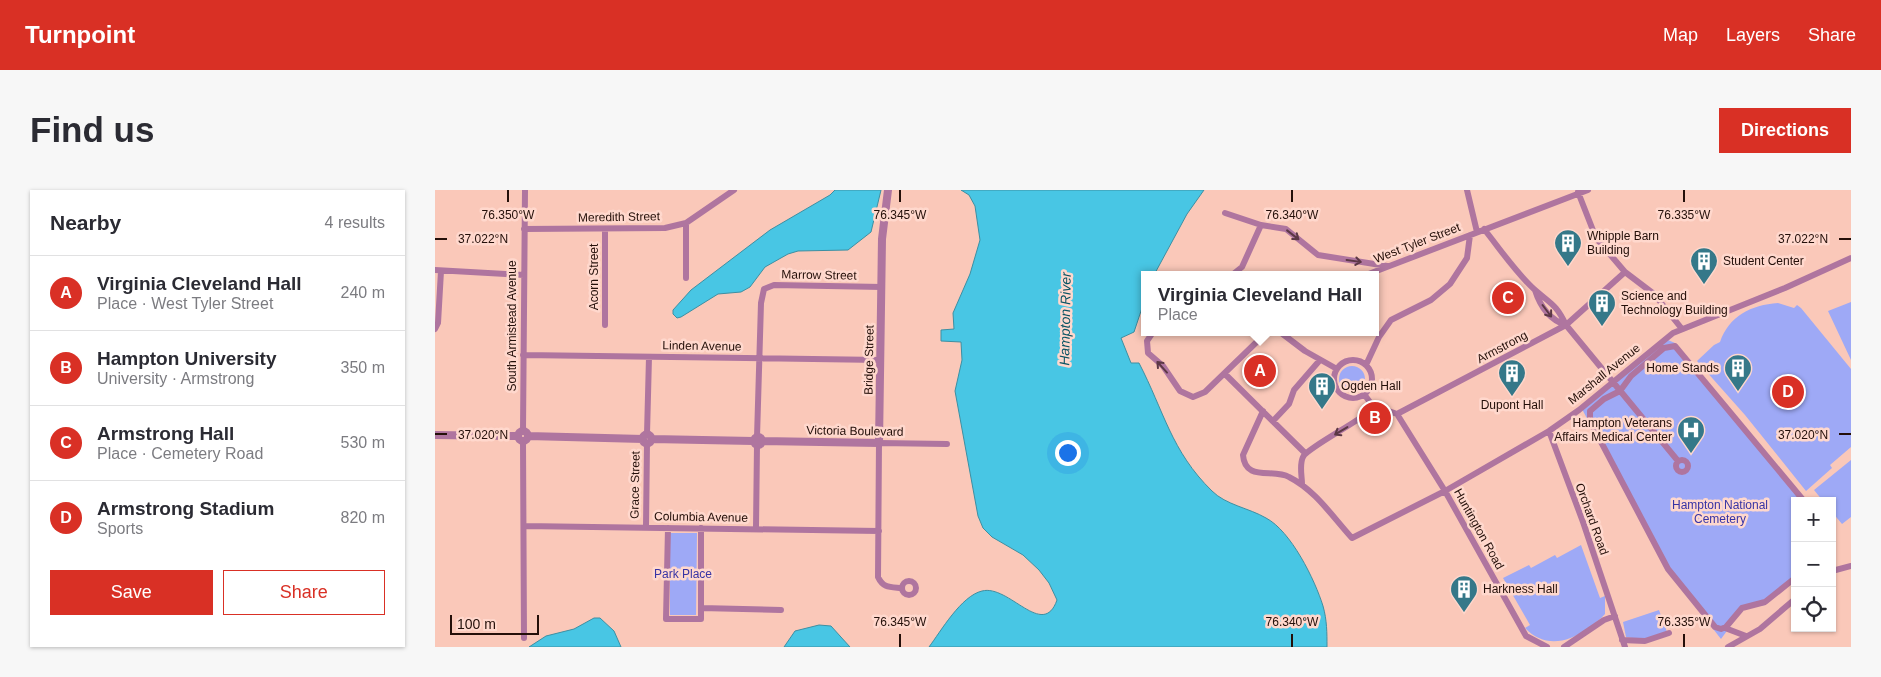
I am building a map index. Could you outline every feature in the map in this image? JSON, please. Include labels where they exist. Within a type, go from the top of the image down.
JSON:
[{"type":"street","name":"South Armistead Avenue","points":[[524,638],[523,275],[525,190]]},
{"type":"street","name":"Meredith Street","points":[[524,229],[655,229],[686,223],[734,190]]},
{"type":"street","name":"Bridge Street","points":[[888,190],[882,224],[878,577],[886,587],[901,588]]},
{"type":"street","points":[[1366,365],[1379,337],[1391,320],[1434,298],[1450,284],[1467,258],[1473,233],[1467,190]]},
{"type":"street","name":"West Tyler Street","points":[[1376,271],[1578,192],[1588,190]]},
{"type":"street","points":[[1578,192],[1596,238],[1625,272],[1654,294],[1683,329]]},
{"type":"street","points":[[1225,213],[1261,225],[1289,230],[1318,255],[1389,266]]},
{"type":"street","points":[[686,223],[686,278]]},
{"type":"street","points":[[1239,271],[1245,262],[1261,225]]},
{"type":"street","name":"Acorn Street","points":[[605,229],[605,325]]},
{"type":"street","points":[[1484,229],[1535,290],[1539,301],[1554,321],[1566,325],[1678,462]]},
{"type":"street","name":"Marshall Avenue","points":[[1303,484],[1352,538],[1445,491],[1549,430],[1579,410],[1673,333],[1785,288],[1851,258]]},
{"type":"street","points":[[435,329],[439,323],[438,271],[523,275]]},
{"type":"street","name":"Armstrong","points":[[1397,414],[1566,325],[1625,272]]},
{"type":"street","name":"Marrow Street","points":[[759,358],[764,289],[774,285],[881,287]]},
{"type":"street","points":[[1151,336],[1147,342],[1148,353],[1163,366],[1180,391],[1190,397],[1205,392],[1263,336]]},
{"type":"street","points":[[1286,336],[1320,360],[1337,369]]},
{"type":"street","points":[[1746,636],[1725,628],[1715,627],[1668,569],[1590,421],[1590,411],[1620,391],[1631,376],[1664,348],[1675,346],[1801,497]]},
{"type":"street","name":"Linden Avenue","points":[[523,354],[881,360]]},
{"type":"street","name":"Grace Street","points":[[646,527],[649,357]]},
{"type":"street","points":[[756,528],[759,358]]},
{"type":"street","points":[[1273,421],[1289,404],[1294,390],[1320,360]]},
{"type":"street","points":[[1347,361],[1360,362],[1366,365],[1372,380],[1364,394],[1351,398],[1340,393],[1334,381],[1337,369],[1347,361]]},
{"type":"street","points":[[1225,374],[1305,453]]},
{"type":"street","points":[[1364,394],[1375,407],[1397,414]]},
{"type":"street","points":[[1303,484],[1301,465],[1305,453],[1366,416],[1375,407]]},
{"type":"street","points":[[1263,411],[1243,455],[1244,462],[1249,470],[1257,474],[1278,472],[1303,484]]},
{"type":"street","name":"Huntington Road","points":[[1397,414],[1445,491],[1526,636],[1547,647]]},
{"type":"street","name":"Orchard Road","points":[[1549,430],[1623,643]]},
{"type":"street","name":"Victoria Boulevard","points":[[435,435],[947,444]]},
{"type":"street","name":"Columbia Avenue","points":[[524,526],[879,531]]},
{"type":"street","points":[[668,528],[666,618],[701,619],[701,528]]},
{"type":"street","points":[[1836,570],[1851,566]]},
{"type":"street","points":[[1725,628],[1742,608],[1765,602],[1791,581]]},
{"type":"street","points":[[1728,647],[1760,629],[1791,602]]},
{"type":"street","points":[[701,608],[781,610]]},
{"type":"street","points":[[1564,647],[1604,620],[1615,616]]},
{"type":"street","points":[[1623,643],[1645,641],[1669,633]]},
{"type":"green space","points":[[1851,302],[1851,360],[1828,311]]},
{"type":"green space","points":[[1778,303],[1794,308],[1797,305],[1801,308],[1851,369],[1851,447],[1830,465],[1832,468],[1806,491],[1745,415],[1697,361],[1714,345],[1720,342],[1729,325],[1735,319],[1750,309]]},
{"type":"green space","name":"Hampton National Cemetery","points":[[1668,340],[1675,343],[1804,497],[1791,497],[1791,583],[1765,605],[1743,609],[1721,639],[1667,570],[1582,409]]},
{"type":"green space","points":[[1352,366],[1361,370],[1365,379],[1361,388],[1352,392],[1343,388],[1339,379],[1343,370]]},
{"type":"green space","points":[[1851,460],[1851,517],[1842,524],[1836,517],[1836,497],[1820,497],[1814,490]]},
{"type":"green space","name":"Park Place","points":[[670,533],[697,533],[696,615],[670,615]]},
{"type":"green space","points":[[1581,545],[1600,598],[1605,596],[1605,614],[1587,629],[1571,638],[1547,641],[1539,638],[1525,628],[1530,625],[1503,578],[1529,565],[1531,568],[1555,555],[1557,558]]},
{"type":"green space","points":[[1659,610],[1667,632],[1644,640],[1626,637],[1623,622]]},
{"type":"water","points":[[835,190],[881,190],[871,232],[848,250],[798,251],[788,254],[765,267],[750,287],[741,292],[718,294],[681,317],[677,318],[673,314],[673,310],[691,290],[770,230],[830,195]]},
{"type":"water","name":"Hampton River","points":[[961,190],[1204,190],[1187,214],[1156,271],[1141,271],[1141,311],[1134,332],[1121,338],[1131,363],[1139,363],[1177,446],[1198,476],[1212,491],[1224,500],[1266,518],[1275,524],[1301,557],[1323,606],[1326,621],[1327,647],[929,647],[959,607],[974,594],[982,591],[992,591],[1003,595],[1034,613],[1043,614],[1051,611],[1057,600],[1049,583],[1039,570],[1023,555],[992,537],[983,528],[978,516],[955,391],[962,360],[961,342],[941,341],[941,330],[954,329],[953,313],[970,274],[980,240],[975,206],[969,195]]},
{"type":"water","points":[[594,618],[600,618],[614,631],[621,647],[529,647],[546,636],[574,629]]},
{"type":"water","points":[[819,625],[831,626],[850,647],[784,647],[795,631]]},
{"type":"place","name":"Whipple Barn Building","points":[[1568,267]]},
{"type":"place","name":"Student Center","points":[[1704,285]]},
{"type":"place","name":"Armstrong Hall","points":[[1508,298]]},
{"type":"place","name":"Science and Technology Building","points":[[1602,327]]},
{"type":"place","name":"Virginia Cleveland Hall","points":[[1260,371]]},
{"type":"place","name":"Home Stands","points":[[1738,392]]},
{"type":"place","name":"Armstrong Stadium","points":[[1788,392]]},
{"type":"place","name":"Dupont Hall","points":[[1512,397]]},
{"type":"place","name":"Ogden Hall","points":[[1322,410]]},
{"type":"place","name":"Hampton University","points":[[1375,418]]},
{"type":"place","name":"Hampton Veterans Affairs Medical Center","points":[[1691,454]]},
{"type":"place","name":"Harkness Hall","points":[[1464,613]]}]
